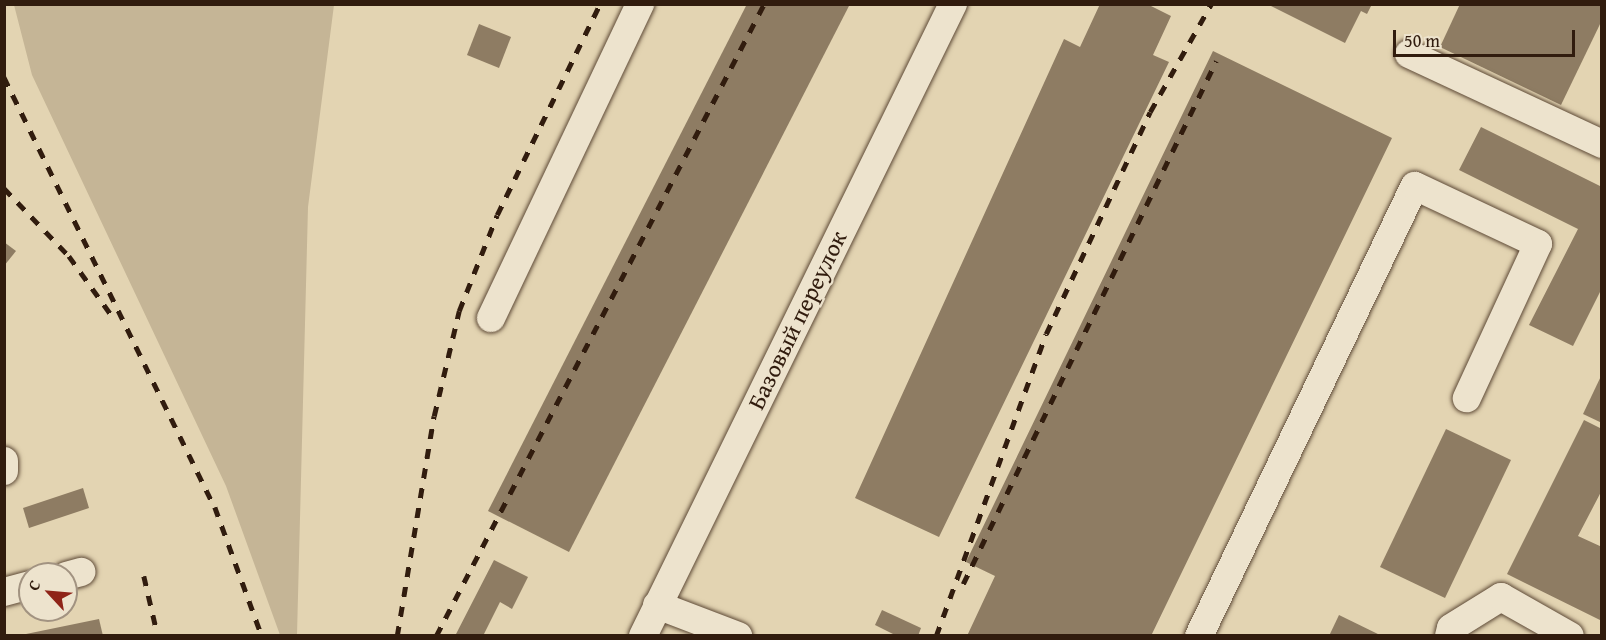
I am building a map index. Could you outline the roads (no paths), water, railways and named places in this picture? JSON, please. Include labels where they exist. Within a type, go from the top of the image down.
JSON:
[{"type":"street","points":[[491,318],[640,4]]},
{"type":"street","name":"Базовый переулок","points":[[643,636],[953,4]]},
{"type":"street","points":[[1409,54],[1602,144]]},
{"type":"street","points":[[1199,636],[1414,186],[1538,244],[1467,398]]},
{"type":"street","points":[[4,461],[4,471]]},
{"type":"street","points":[[1449,636],[1451,627],[1501,597],[1570,636]]},
{"type":"street","points":[[657,605],[738,636]]},
{"type":"railway","points":[[397,636],[434,416],[459,311],[497,215],[600,4]]},
{"type":"railway","points":[[436,636],[764,4]]},
{"type":"railway","points":[[936,636],[1046,334],[1150,112],[1211,4]]},
{"type":"railway","points":[[963,584],[1216,61]]},
{"type":"railway","points":[[4,77],[215,507],[262,636]]},
{"type":"railway","points":[[4,188],[69,256],[115,320]]},
{"type":"railway","points":[[144,576],[158,636]]}]
